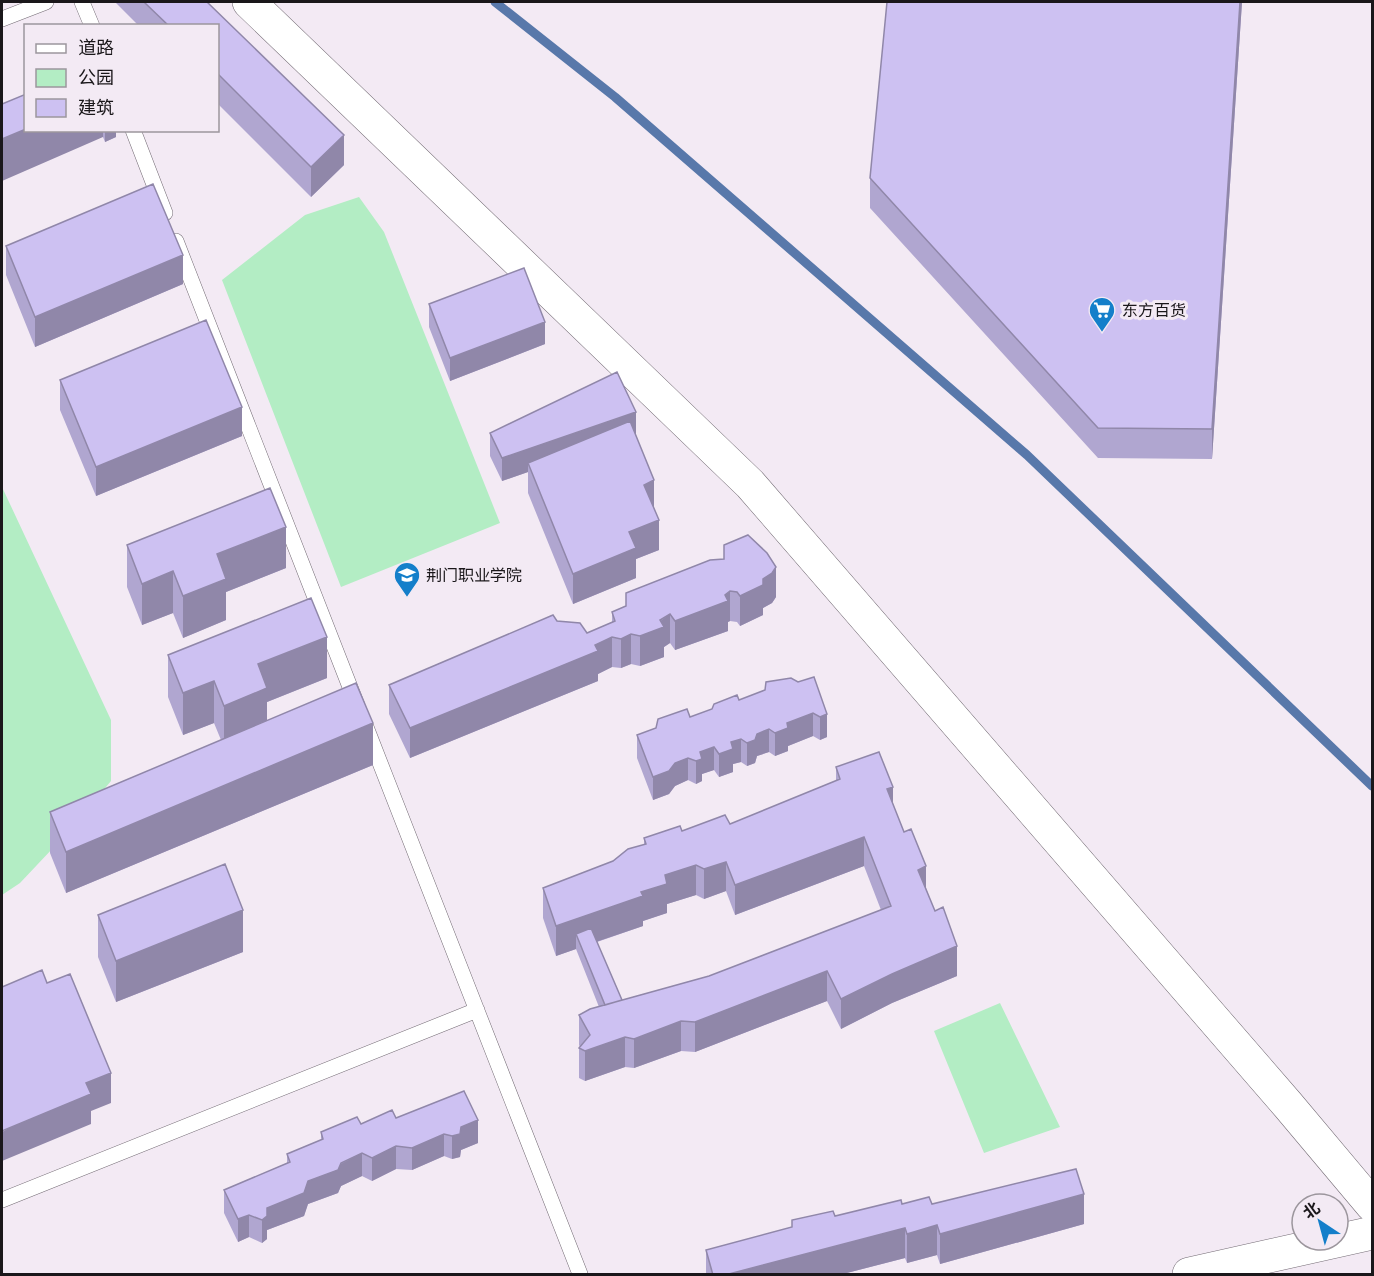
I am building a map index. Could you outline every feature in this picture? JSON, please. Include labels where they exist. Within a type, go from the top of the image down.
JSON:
[{"type":"street","points":[[249,2],[750,484],[1372,1205]]},
{"type":"street","points":[[1189,1275],[1372,1233]]},
{"type":"lane","points":[[2,19],[46,2]]},
{"type":"lane","points":[[82,2],[91,24]]},
{"type":"lane","points":[[134,132],[580,1275]]},
{"type":"lane","points":[[2,1200],[477,1010]]},
{"type":"green space","points":[[359,197],[384,232],[500,523],[341,587],[222,280],[305,215]]},
{"type":"green space","points":[[2,487],[111,720],[111,781],[70,830],[20,883],[2,895]]},
{"type":"green space","points":[[1000,1003],[1060,1127],[984,1153],[934,1031]]},
{"type":"building","points":[[144,2],[207,2],[344,135],[311,167],[219,75],[219,24],[167,24]]},
{"type":"building","name":"东方百货","points":[[887,2],[1240,2],[1212,429],[1098,428],[870,178]]},
{"type":"building","points":[[24,95],[24,130],[2,139],[2,104]]},
{"type":"building","points":[[153,184],[183,255],[35,317],[6,246]]},
{"type":"building","points":[[524,268],[545,322],[450,358],[429,304]]},
{"type":"building","points":[[206,320],[242,407],[96,467],[60,380]]},
{"type":"building","points":[[617,372],[636,412],[502,458],[490,433]]},
{"type":"building","points":[[630,421],[654,480],[644,485],[659,520],[629,532],[636,548],[573,574],[528,463]]},
{"type":"building","points":[[270,488],[286,527],[217,554],[226,579],[183,596],[173,571],[142,584],[127,545]]},
{"type":"building","points":[[748,535],[767,553],[776,567],[763,579],[763,585],[740,596],[737,592],[730,591],[725,595],[728,601],[675,621],[670,614],[660,620],[664,627],[640,636],[631,634],[621,639],[612,637],[595,645],[598,651],[410,728],[389,685],[553,615],[557,621],[580,623],[587,633],[615,621],[612,612],[626,606],[626,593],[710,560],[724,559],[724,545]]},
{"type":"building","points":[[311,598],[327,637],[258,664],[267,688],[224,706],[214,681],[183,693],[168,655]]},
{"type":"building","points":[[814,677],[827,714],[820,717],[813,713],[787,723],[788,728],[775,733],[769,729],[757,734],[755,740],[747,743],[741,739],[731,742],[733,749],[719,754],[714,747],[700,752],[702,759],[696,761],[688,758],[675,763],[669,771],[653,777],[637,735],[656,728],[658,719],[687,709],[690,717],[712,709],[714,704],[737,695],[739,700],[765,690],[766,682],[791,678],[798,682]]},
{"type":"building","points":[[356,683],[373,723],[66,852],[50,812]]},
{"type":"building","points":[[879,752],[893,787],[887,789],[904,832],[911,829],[926,866],[918,870],[935,911],[943,907],[957,946],[841,999],[827,971],[695,1022],[681,1021],[634,1039],[625,1037],[585,1051],[579,1048],[590,1035],[579,1015],[590,1009],[709,976],[891,906],[864,837],[735,885],[726,862],[704,869],[696,865],[665,875],[667,884],[641,892],[643,896],[556,926],[543,888],[613,861],[628,849],[646,844],[644,838],[680,826],[682,831],[725,815],[730,824],[840,779],[836,767]]},
{"type":"building","points":[[225,864],[243,910],[116,961],[98,915]]},
{"type":"building","points":[[591,928],[622,1000],[605,1005],[576,934]]},
{"type":"building","points":[[42,970],[47,983],[70,974],[111,1073],[86,1083],[91,1094],[2,1131],[2,987]]},
{"type":"building","points":[[464,1091],[478,1120],[461,1127],[460,1134],[452,1136],[444,1134],[412,1148],[396,1146],[372,1158],[362,1153],[341,1163],[338,1170],[308,1181],[304,1193],[267,1208],[267,1216],[262,1220],[249,1215],[238,1219],[224,1190],[290,1162],[287,1154],[323,1139],[321,1132],[357,1117],[361,1124],[392,1110],[396,1118]]},
{"type":"building","points":[[1076,1169],[1084,1194],[940,1234],[937,1225],[907,1234],[905,1228],[725,1275],[713,1275],[706,1250],[792,1227],[792,1220],[833,1211],[835,1216],[901,1200],[902,1204],[929,1197],[932,1204]]},
{"type":"waterway","points":[[495,2],[615,97],[1027,455],[1372,786]]},
{"type":"place","name":"东方百货","points":[[1102,333]]},
{"type":"place","name":"荆门职业学院","points":[[407,598]]}]
